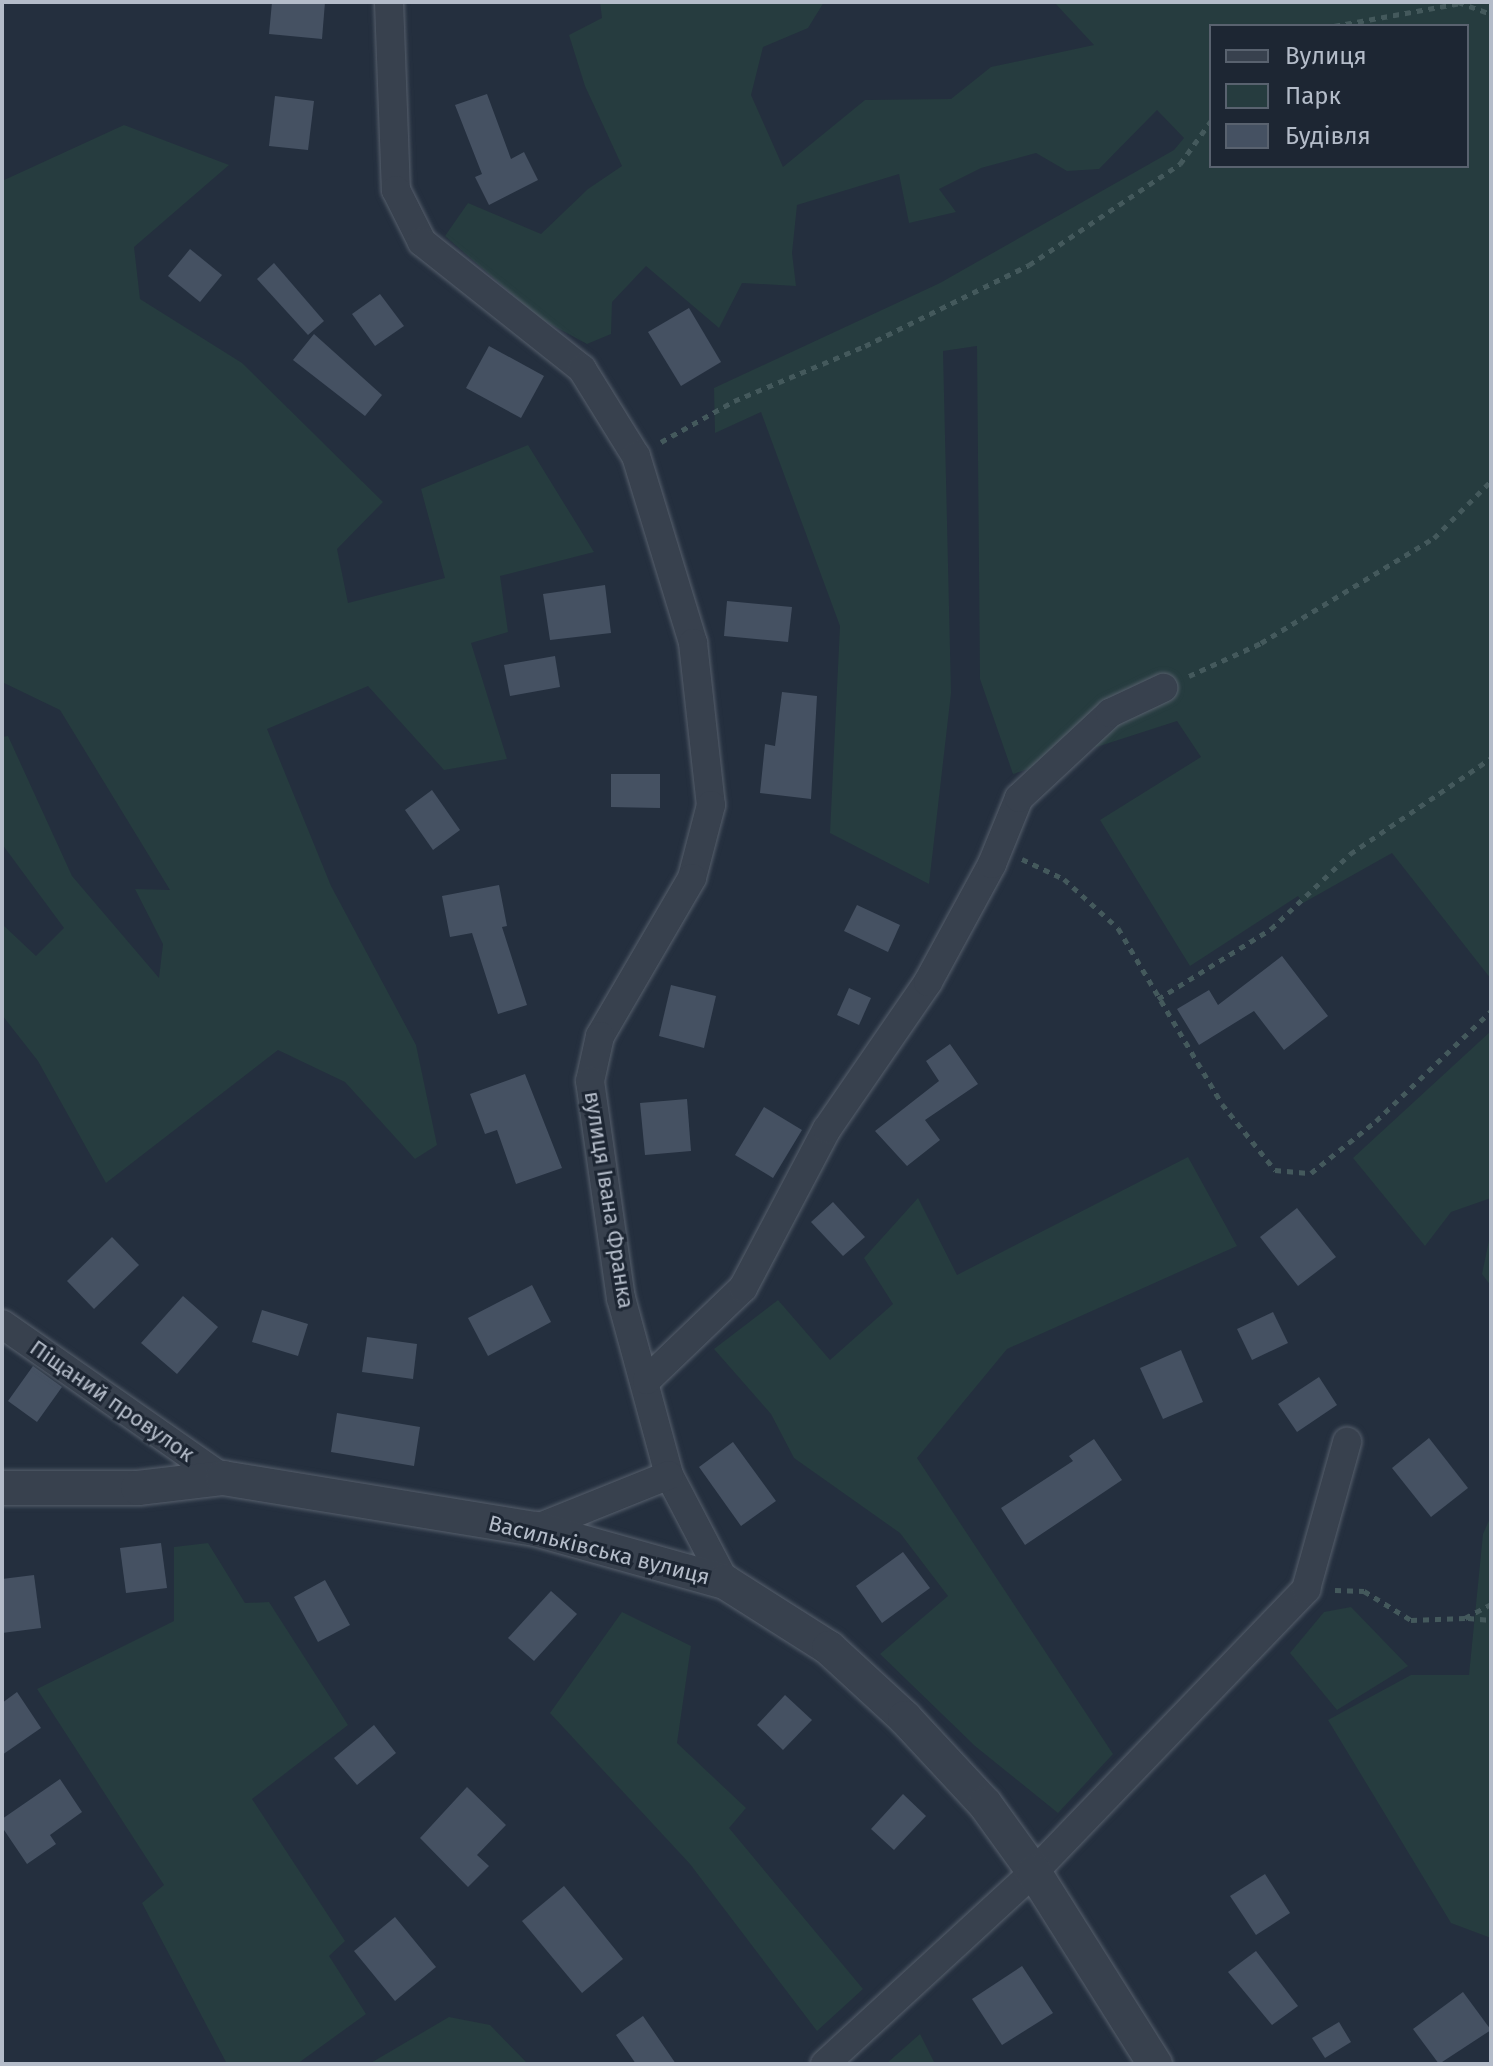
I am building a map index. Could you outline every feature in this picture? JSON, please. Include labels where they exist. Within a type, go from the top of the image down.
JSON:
[{"type":"street","name":"вулиця Івана Франка","points":[[389,2],[396,190],[422,242],[582,369],[636,456],[693,643],[711,805],[692,878],[612,1011],[600,1036],[590,1081],[621,1298],[647,1380],[669,1475],[725,1582]]},
{"type":"street","points":[[647,1380],[743,1288],[827,1129],[928,982],[992,864],[1019,798],[1110,713],[1163,688]]},
{"type":"street","name":"Піщаний провулок","points":[[2,1324],[223,1478]]},
{"type":"street","points":[[825,2064],[1034,1872],[1306,1589],[1347,1442]]},
{"type":"street","points":[[535,1529],[669,1475]]},
{"type":"street","name":"Васильківська вулиця","points":[[2,1488],[138,1488],[223,1478],[535,1529],[725,1582],[829,1648],[905,1718],[985,1804],[1034,1872],[1155,2064]]},
{"type":"path","points":[[1344,24],[1460,2],[1491,14]]},
{"type":"path","points":[[636,456],[734,401],[865,346],[1029,265],[1180,164],[1209,124]]},
{"type":"path","points":[[1163,688],[1261,643],[1434,538],[1491,481]]},
{"type":"path","points":[[1158,999],[1271,929],[1350,854],[1491,758]]},
{"type":"path","points":[[992,864],[1022,859],[1064,879],[1118,928],[1222,1104],[1275,1170],[1311,1173],[1376,1121],[1491,1011]]},
{"type":"path","points":[[1306,1589],[1364,1591],[1411,1620],[1491,1620]]},
{"type":"path","points":[[1465,1618],[1491,1604]]},
{"type":"green space","points":[[600,2],[824,2],[808,28],[763,47],[751,95],[783,167],[865,100],[951,99],[991,67],[1094,45],[1054,2],[1491,2],[1491,979],[1392,853],[1303,903],[1298,896],[1190,966],[1100,820],[1201,757],[1177,721],[1013,774],[980,679],[977,346],[943,351],[951,693],[929,884],[830,833],[840,626],[761,412],[715,433],[714,388],[940,283],[1174,150],[1184,138],[1157,110],[1099,169],[1067,171],[1036,153],[981,168],[939,189],[956,212],[909,223],[899,174],[797,205],[792,253],[796,286],[742,283],[719,328],[646,266],[612,302],[611,334],[587,344],[541,319],[445,236],[468,203],[541,234],[588,189],[622,166],[585,86],[569,35],[602,18]]},
{"type":"green space","points":[[124,125],[229,165],[134,247],[140,299],[242,363],[383,502],[337,549],[348,603],[445,578],[421,489],[528,445],[594,552],[500,576],[508,632],[471,643],[507,759],[444,770],[368,686],[267,729],[331,886],[416,1045],[437,1145],[415,1159],[345,1082],[278,1050],[106,1183],[38,1061],[2,1015],[2,924],[36,956],[64,928],[2,844],[2,737],[8,736],[72,876],[159,978],[163,944],[135,889],[170,890],[60,710],[2,682],[2,181]]},
{"type":"green space","points":[[1491,1031],[1491,1198],[1451,1212],[1425,1246],[1353,1158]]},
{"type":"green space","points":[[1188,1157],[1237,1246],[1007,1349],[917,1458],[1113,1754],[1058,1813],[975,1746],[880,1654],[948,1596],[900,1533],[794,1458],[771,1414],[714,1349],[778,1300],[830,1360],[893,1304],[864,1258],[918,1198],[957,1275]]},
{"type":"green space","points":[[1491,1231],[1491,1286],[1482,1274]]},
{"type":"green space","points":[[1491,1516],[1491,1938],[1451,1923],[1328,1720],[1411,1675],[1469,1675],[1483,1534]]},
{"type":"green space","points":[[208,1543],[245,1603],[269,1602],[348,1725],[252,1799],[345,1941],[329,1956],[366,2014],[297,2064],[227,2064],[142,1903],[164,1885],[37,1689],[174,1621],[174,1547]]},
{"type":"green space","points":[[1351,1607],[1408,1666],[1337,1710],[1290,1653],[1324,1612]]},
{"type":"green space","points":[[622,1612],[691,1646],[677,1743],[746,1808],[729,1828],[863,1989],[817,2031],[690,1864],[550,1713]]},
{"type":"green space","points":[[449,2017],[490,2025],[528,2064],[369,2064]]},
{"type":"green space","points":[[920,2034],[935,2064],[886,2064]]},
{"type":"building","points":[[272,2],[325,2],[322,39],[269,34]]},
{"type":"building","points":[[487,94],[511,159],[524,152],[538,180],[489,205],[475,177],[482,174],[455,105]]},
{"type":"building","points":[[275,96],[314,101],[308,150],[269,146]]},
{"type":"building","points":[[190,249],[222,275],[200,302],[168,276]]},
{"type":"building","points":[[274,263],[324,321],[308,335],[257,279]]},
{"type":"building","points":[[380,294],[404,326],[375,346],[352,314]]},
{"type":"building","points":[[689,308],[721,362],[681,386],[648,332]]},
{"type":"building","points":[[314,334],[382,395],[365,416],[293,360]]},
{"type":"building","points":[[489,346],[544,376],[521,418],[466,388]]},
{"type":"building","points":[[605,585],[611,633],[550,640],[543,594]]},
{"type":"building","points":[[727,601],[792,607],[788,642],[724,636]]},
{"type":"building","points":[[555,656],[560,687],[510,696],[504,665]]},
{"type":"building","points":[[782,692],[817,696],[811,799],[760,793],[765,744],[775,746]]},
{"type":"building","points":[[611,774],[660,774],[660,808],[611,807]]},
{"type":"building","points":[[432,790],[460,830],[433,850],[405,810]]},
{"type":"building","points":[[499,885],[507,926],[502,927],[527,1005],[498,1014],[472,933],[450,937],[442,896]]},
{"type":"building","points":[[857,905],[900,925],[888,952],[844,931]]},
{"type":"building","points":[[1282,956],[1328,1016],[1284,1050],[1254,1011],[1199,1045],[1177,1009],[1209,990],[1218,1005]]},
{"type":"building","points":[[671,985],[716,996],[704,1048],[659,1036]]},
{"type":"building","points":[[849,988],[871,998],[859,1025],[837,1015]]},
{"type":"building","points":[[950,1044],[978,1084],[925,1120],[940,1140],[907,1166],[875,1131],[939,1081],[926,1061]]},
{"type":"building","points":[[525,1074],[562,1168],[516,1184],[497,1130],[485,1134],[470,1094]]},
{"type":"building","points":[[687,1099],[691,1151],[645,1155],[640,1103]]},
{"type":"building","points":[[764,1107],[802,1130],[773,1178],[735,1155]]},
{"type":"building","points":[[833,1202],[865,1237],[843,1256],[811,1222]]},
{"type":"building","points":[[1297,1208],[1336,1257],[1298,1286],[1260,1237]]},
{"type":"building","points":[[112,1237],[139,1265],[94,1309],[67,1281]]},
{"type":"building","points":[[532,1285],[551,1322],[488,1356],[468,1318]]},
{"type":"building","points":[[183,1296],[218,1327],[177,1374],[141,1343]]},
{"type":"building","points":[[262,1310],[308,1324],[298,1356],[252,1342]]},
{"type":"building","points":[[1273,1312],[1288,1343],[1252,1360],[1237,1329]]},
{"type":"building","points":[[367,1337],[417,1344],[413,1379],[362,1372]]},
{"type":"building","points":[[1181,1350],[1203,1402],[1163,1419],[1140,1368]]},
{"type":"building","points":[[33,1366],[62,1387],[37,1422],[8,1401]]},
{"type":"building","points":[[1319,1377],[1337,1405],[1297,1432],[1278,1404]]},
{"type":"building","points":[[337,1413],[420,1427],[414,1466],[331,1452]]},
{"type":"building","points":[[1429,1438],[1468,1488],[1431,1517],[1392,1468]]},
{"type":"building","points":[[1094,1439],[1122,1480],[1025,1545],[1001,1508],[1073,1461],[1069,1456]]},
{"type":"building","points":[[733,1442],[776,1501],[741,1526],[699,1467]]},
{"type":"building","points":[[161,1543],[167,1588],[126,1593],[120,1548]]},
{"type":"building","points":[[903,1552],[930,1588],[882,1623],[856,1586]]},
{"type":"building","points":[[34,1575],[41,1628],[2,1633],[2,1579]]},
{"type":"building","points":[[325,1580],[350,1625],[318,1642],[294,1597]]},
{"type":"building","points":[[551,1591],[577,1614],[534,1661],[508,1638]]},
{"type":"building","points":[[17,1692],[41,1728],[2,1755],[2,1703]]},
{"type":"building","points":[[785,1695],[812,1720],[783,1750],[757,1725]]},
{"type":"building","points":[[374,1725],[396,1753],[357,1785],[334,1758]]},
{"type":"building","points":[[60,1779],[82,1812],[50,1835],[56,1844],[27,1864],[2,1827],[2,1819]]},
{"type":"building","points":[[467,1787],[506,1825],[477,1855],[489,1866],[468,1887],[420,1838]]},
{"type":"building","points":[[903,1794],[926,1816],[894,1850],[871,1829]]},
{"type":"building","points":[[1265,1874],[1290,1913],[1256,1935],[1230,1896]]},
{"type":"building","points":[[564,1886],[623,1959],[582,1993],[522,1921]]},
{"type":"building","points":[[395,1917],[436,1967],[395,2001],[354,1951]]},
{"type":"building","points":[[1256,1951],[1298,2006],[1272,2025],[1228,1972]]},
{"type":"building","points":[[1022,1966],[1053,2013],[1002,2045],[972,1999]]},
{"type":"building","points":[[1463,1992],[1491,2030],[1439,2064],[1413,2029]]},
{"type":"building","points":[[643,2016],[676,2064],[636,2064],[616,2035]]},
{"type":"building","points":[[1339,2022],[1351,2042],[1325,2058],[1312,2038]]}]
